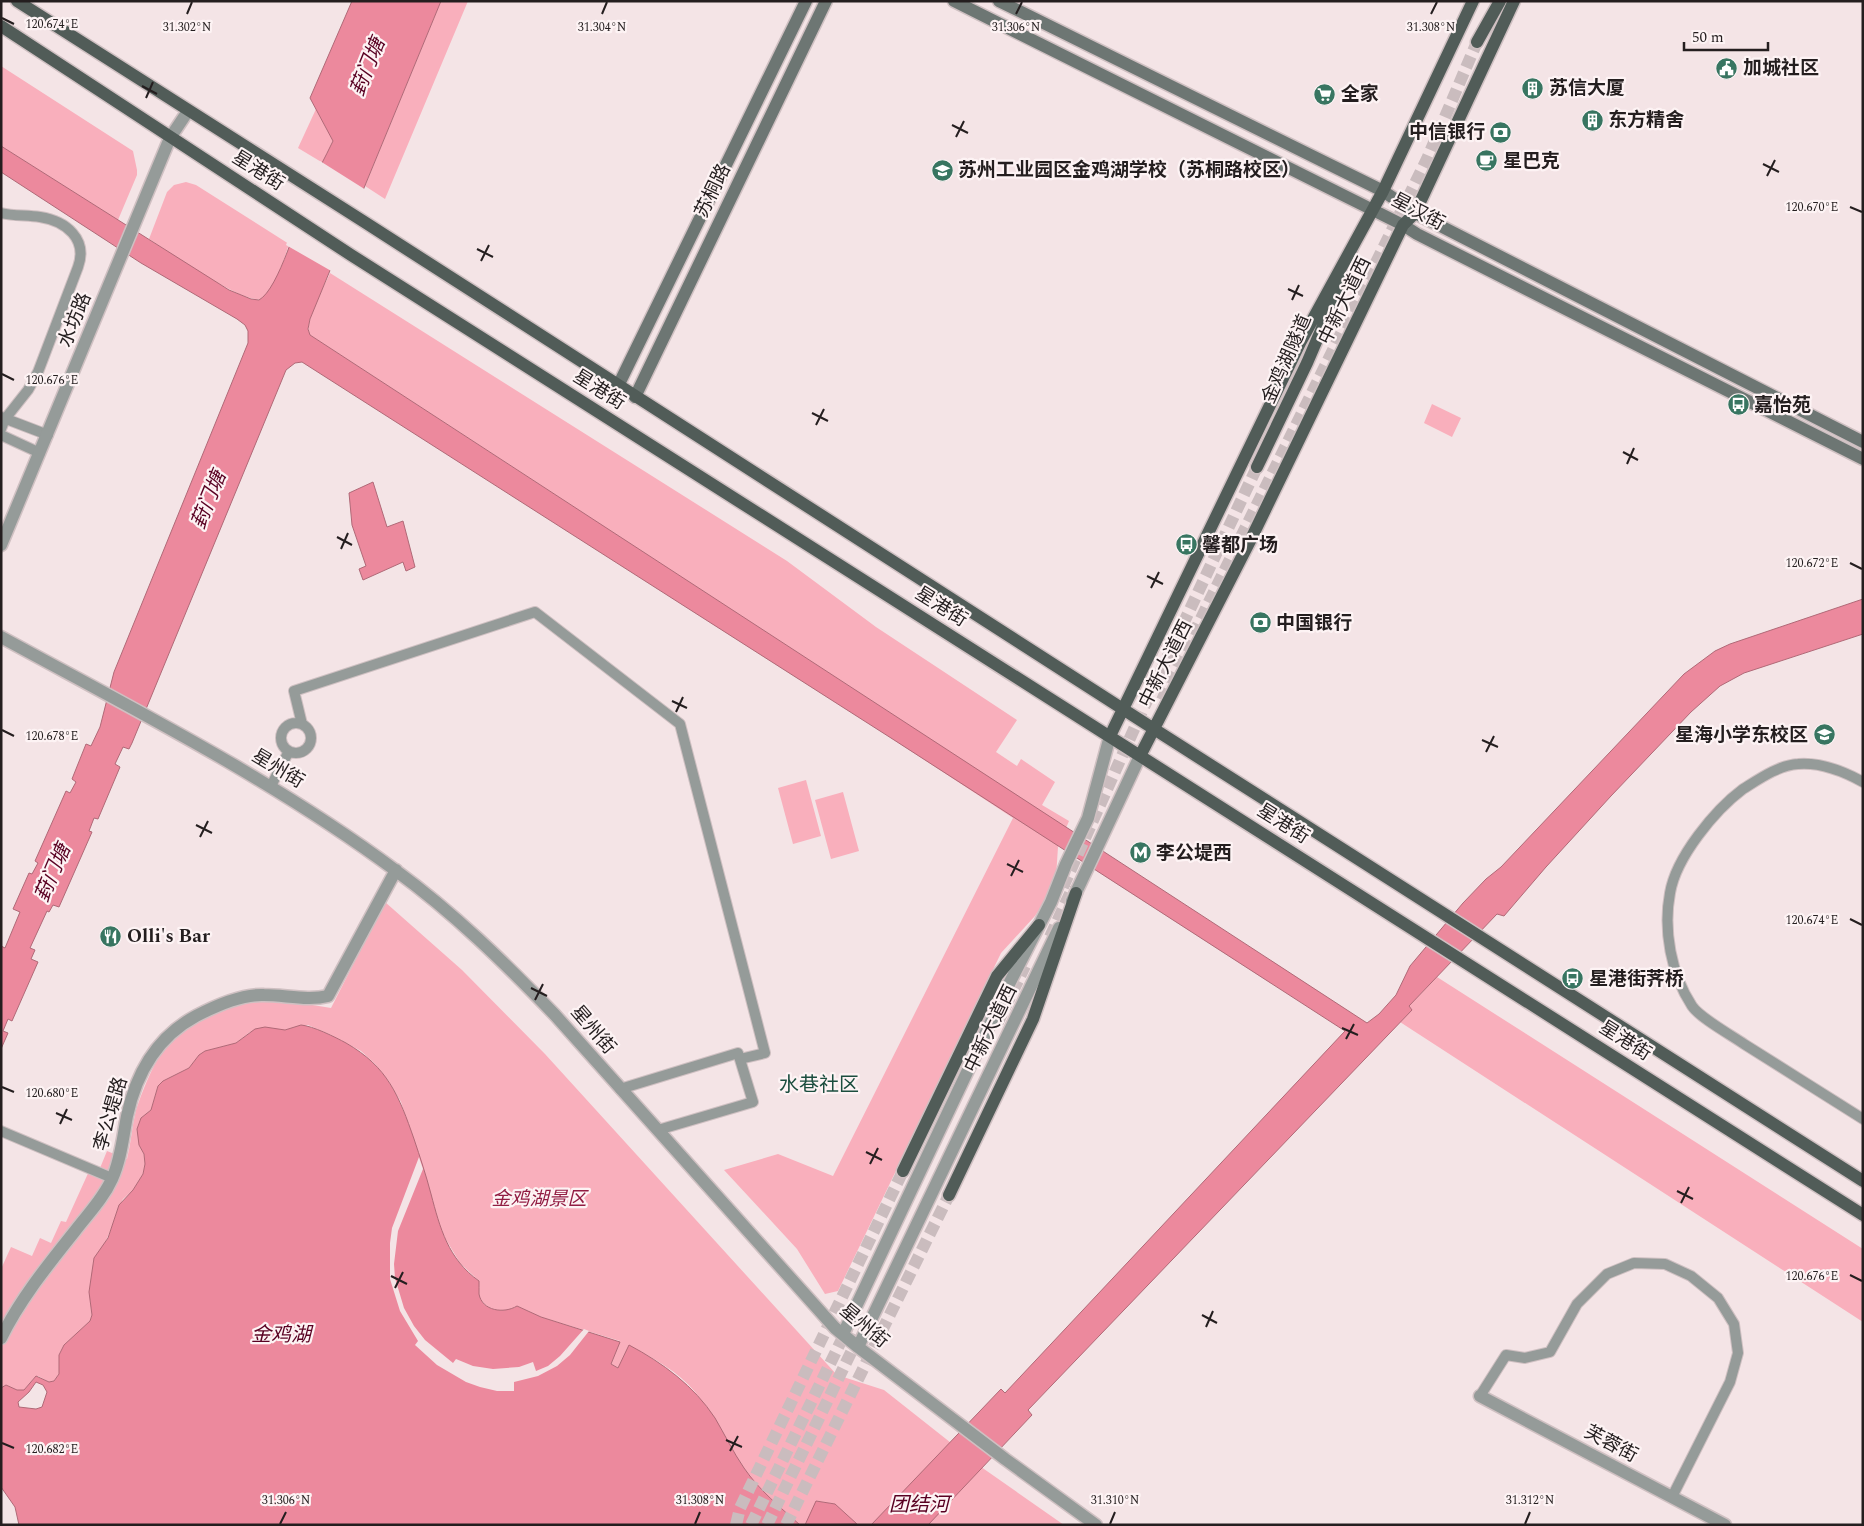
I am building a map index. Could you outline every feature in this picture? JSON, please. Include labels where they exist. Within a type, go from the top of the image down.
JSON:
[{"type":"main road","name":"星港街","points":[[17,1],[1863,1181]]},
{"type":"main road","name":"苏桐路","points":[[618,386],[806,1]]},
{"type":"main road","name":"苏桐路","points":[[635,397],[826,1]]},
{"type":"main road","name":"星汉街","points":[[954,1],[1403,225],[1417,234],[1863,459]]},
{"type":"main road","name":"星汉街","points":[[999,1],[1383,191],[1415,213],[1863,442]]},
{"type":"main road","name":"中新大道西","points":[[1110,736],[1301,341],[1383,191],[1473,1]]},
{"type":"main road","points":[[1477,42],[1500,1]]},
{"type":"main road","name":"中新大道西","points":[[1140,756],[1250,539],[1403,225],[1415,213],[1514,1]]},
{"type":"main road","name":"星港街","points":[[1,26],[351,255],[1861,1213]]},
{"type":"main road","points":[[1069,59],[1078,40]]},
{"type":"main road","points":[[754,108],[770,116]]},
{"type":"main road","name":"金鸡湖隧道","points":[[1257,467],[1307,363],[1373,210]]},
{"type":"main road","points":[[632,358],[649,366]]},
{"type":"main road","points":[[948,1195],[1033,1019],[1076,893]]},
{"type":"main road","points":[[903,1171],[997,976],[1039,925]]},
{"type":"street","name":"水坊路","points":[[1,545],[170,138],[188,110]]},
{"type":"street","points":[[1,213],[40,217],[64,225],[77,239],[81,254],[78,267],[38,372],[28,390],[3,422]]},
{"type":"street","points":[[3,422],[11,420],[48,434]]},
{"type":"street","points":[[1,435],[40,452]]},
{"type":"street","points":[[302,724],[292,724],[282,734],[282,744],[293,753],[303,752],[310,745],[311,740],[309,730],[302,724],[294,691],[535,612],[680,724],[766,1053],[740,1060]]},
{"type":"street","name":"星州街","points":[[1,637],[271,786],[396,870],[470,930],[555,1015],[823,1316],[858,1347],[1005,1459],[1096,1525]]},
{"type":"street","name":"中新大道西","points":[[843,1334],[1006,990],[1051,902],[1066,864],[1088,818],[1110,736]]},
{"type":"street","points":[[271,786],[289,751]]},
{"type":"street","name":"中新大道西","points":[[858,1347],[1108,828],[1140,756]]},
{"type":"street","points":[[1863,782],[1837,770],[1806,763],[1783,768],[1757,780],[1714,814],[1681,862],[1670,891],[1668,914],[1669,940],[1674,968],[1693,1008],[1722,1030],[1863,1119]]},
{"type":"street","name":"李公堤路","points":[[1,1338],[26,1295],[98,1203],[112,1178],[121,1151],[133,1095],[145,1066],[162,1042],[197,1015],[239,999],[262,994],[317,999],[328,996],[396,870]]},
{"type":"street","points":[[620,1089],[738,1053],[753,1102],[658,1130]]},
{"type":"street","points":[[1,1131],[112,1178]]},
{"type":"street","points":[[1480,1396],[1506,1355],[1525,1358],[1550,1352],[1577,1304],[1607,1274],[1634,1263],[1666,1264],[1691,1276],[1718,1298],[1734,1324],[1738,1353],[1730,1382],[1672,1497]]},
{"type":"street","name":"芙蓉街","points":[[1480,1396],[1725,1525]]},
{"type":"green space","points":[[441,1],[468,1],[385,199],[365,186]]},
{"type":"green space","points":[[1,66],[133,151],[137,175],[118,220],[1,146]]},
{"type":"green space","points":[[316,109],[333,141],[323,163],[298,148]]},
{"type":"green space","points":[[186,182],[196,185],[289,244],[275,282],[263,298],[254,299],[224,287],[149,239],[167,192],[174,185]]},
{"type":"green space","points":[[330,273],[787,561],[876,627],[1017,720],[996,752],[1017,766],[1021,759],[1055,782],[1042,805],[1069,821],[1058,847],[1056,877],[1050,893],[1035,916],[1001,953],[838,1291],[825,1294],[797,1249],[724,1170],[778,1154],[833,1176],[1013,818],[891,738],[901,720],[310,335],[309,329],[312,313]]},
{"type":"green space","points":[[1432,404],[1461,418],[1452,437],[1424,423]]},
{"type":"green space","points":[[806,780],[821,836],[793,844],[778,788]]},
{"type":"green space","points":[[843,792],[859,851],[831,859],[815,800]]},
{"type":"green space","name":"金鸡湖景区","points":[[385,902],[462,970],[545,1054],[837,1375],[884,1390],[984,1469],[1064,1525],[880,1525],[876,1520],[871,1525],[857,1525],[835,1504],[817,1501],[805,1525],[800,1525],[751,1478],[689,1385],[656,1360],[629,1346],[619,1368],[611,1364],[620,1341],[541,1317],[517,1306],[506,1310],[495,1309],[489,1307],[481,1300],[479,1281],[460,1263],[442,1233],[401,1102],[388,1080],[361,1051],[308,1025],[285,1030],[250,1032],[236,1043],[205,1051],[199,1055],[189,1068],[163,1081],[158,1086],[151,1110],[141,1118],[139,1145],[144,1154],[143,1174],[133,1190],[123,1199],[103,1248],[90,1298],[92,1315],[90,1321],[64,1345],[59,1355],[59,1374],[54,1381],[49,1382],[38,1376],[24,1390],[17,1390],[6,1385],[1,1388],[1,1269],[11,1247],[32,1256],[40,1238],[51,1243],[61,1221],[66,1222],[90,1169],[98,1173],[107,1151],[127,1159],[136,1110],[144,1087],[163,1051],[191,1026],[215,1012],[239,1003],[270,1000],[331,1008]]},
{"type":"green space","points":[[1437,977],[1863,1249],[1863,1322],[1400,1022],[1412,1010],[1409,1006]]},
{"type":"water","points":[[352,1],[441,1],[310,319],[308,329],[310,335],[1367,1023],[1379,1014],[1396,995],[1410,966],[1463,903],[1486,879],[1501,867],[1684,674],[1715,651],[1730,644],[1863,599],[1863,634],[1744,673],[1720,686],[1691,712],[1611,796],[1504,916],[1497,914],[1409,1006],[1412,1010],[1028,1410],[1032,1415],[928,1525],[871,1525],[1001,1389],[1005,1393],[1345,1031],[891,738],[302,362],[295,363],[286,370],[132,743],[129,749],[123,747],[115,764],[120,767],[98,819],[94,818],[89,831],[92,832],[59,907],[53,905],[49,912],[47,911],[30,948],[35,950],[31,959],[38,962],[12,1021],[8,1019],[3,1031],[8,1033],[1,1049],[1,946],[5,948],[20,912],[13,909],[29,873],[32,874],[38,863],[35,861],[66,791],[70,793],[76,782],[72,779],[86,744],[91,746],[100,727],[114,672],[248,343],[248,331],[245,325],[237,319],[141,263],[1,172],[1,146],[229,290],[251,299],[259,300],[274,282],[281,267],[311,186],[333,141],[310,98]]},
{"type":"water","points":[[373,482],[387,527],[403,521],[415,567],[406,571],[403,562],[363,580],[359,569],[366,566],[352,525],[349,493]]},
{"type":"water","name":"金鸡湖","points":[[301,1025],[312,1027],[346,1043],[372,1062],[390,1084],[403,1109],[442,1231],[460,1263],[479,1281],[479,1294],[484,1304],[500,1310],[517,1306],[541,1317],[620,1342],[611,1364],[618,1368],[629,1345],[666,1368],[688,1386],[707,1406],[740,1462],[756,1484],[800,1525],[19,1525],[15,1507],[1,1487],[1,1388],[6,1385],[17,1390],[24,1390],[36,1376],[49,1382],[54,1381],[59,1374],[59,1355],[64,1345],[90,1321],[92,1315],[89,1292],[94,1258],[108,1238],[119,1205],[133,1190],[143,1174],[144,1154],[139,1145],[137,1129],[141,1118],[151,1110],[158,1086],[163,1081],[189,1068],[199,1055],[205,1051],[236,1043],[255,1029],[265,1027],[285,1030]],"holes":[[[36,1382],[43,1385],[47,1392],[42,1407],[36,1409],[19,1407],[18,1402]]]},
{"type":"water","points":[[816,1501],[835,1504],[857,1524],[805,1525]]},
{"type":"pier","points":[[320,161],[366,190],[333,272],[286,245]]},
{"type":"pier","points":[[419,1157],[423,1169],[398,1231],[394,1264],[395,1278],[404,1308],[414,1326],[425,1340],[453,1363],[456,1359],[473,1366],[493,1369],[519,1367],[533,1362],[536,1371],[548,1366],[560,1356],[584,1329],[589,1331],[570,1355],[557,1366],[538,1376],[514,1382],[514,1391],[497,1391],[480,1387],[466,1382],[437,1365],[415,1345],[418,1341],[400,1311],[390,1279],[390,1243],[392,1228]]},
{"type":"tunnel","points":[[1162,700],[1427,159],[1477,42]]},
{"type":"tunnel","points":[[1063,887],[1144,707],[1257,467]]},
{"type":"tunnel","points":[[1050,937],[1073,887]]},
{"type":"tunnel","points":[[997,1024],[1025,966]]},
{"type":"tunnel","points":[[736,1525],[740,1508],[903,1171]]},
{"type":"tunnel","points":[[786,1525],[949,1195]]},
{"type":"tunnel","points":[[751,1525],[848,1327]]},
{"type":"tunnel","points":[[767,1525],[859,1336]]},
{"type":"place","name":"加城社区","points":[[1727,68]]},
{"type":"place","name":"苏信大厦","points":[[1533,88]]},
{"type":"place","name":"全家","points":[[1325,94]]},
{"type":"place","name":"东方精舍","points":[[1592,120]]},
{"type":"place","name":"中信银行","points":[[1501,132]]},
{"type":"place","name":"星巴克","points":[[1487,161]]},
{"type":"place","name":"苏州工业园区金鸡湖学校（苏桐路校区）","points":[[942,170]]},
{"type":"place","name":"嘉怡苑","points":[[1738,405]]},
{"type":"place","name":"馨都广场","points":[[1186,545]]},
{"type":"place","name":"中国银行","points":[[1260,623]]},
{"type":"place","name":"星海小学东校区","points":[[1824,735]]},
{"type":"place","name":"李公堤西","points":[[1140,853]]},
{"type":"place","name":"Olli's Bar","points":[[111,936]]},
{"type":"place","name":"星港街荠桥","points":[[1573,979]]},
{"type":"district","name":"水巷社区","points":[[819,1085]]},
{"type":"water label","name":"葑门塘","points":[[368,67]]},
{"type":"water label","name":"葑门塘","points":[[209,500]]},
{"type":"water label","name":"葑门塘","points":[[53,873]]},
{"type":"water label","name":"团结河","points":[[919,1505]]}]
